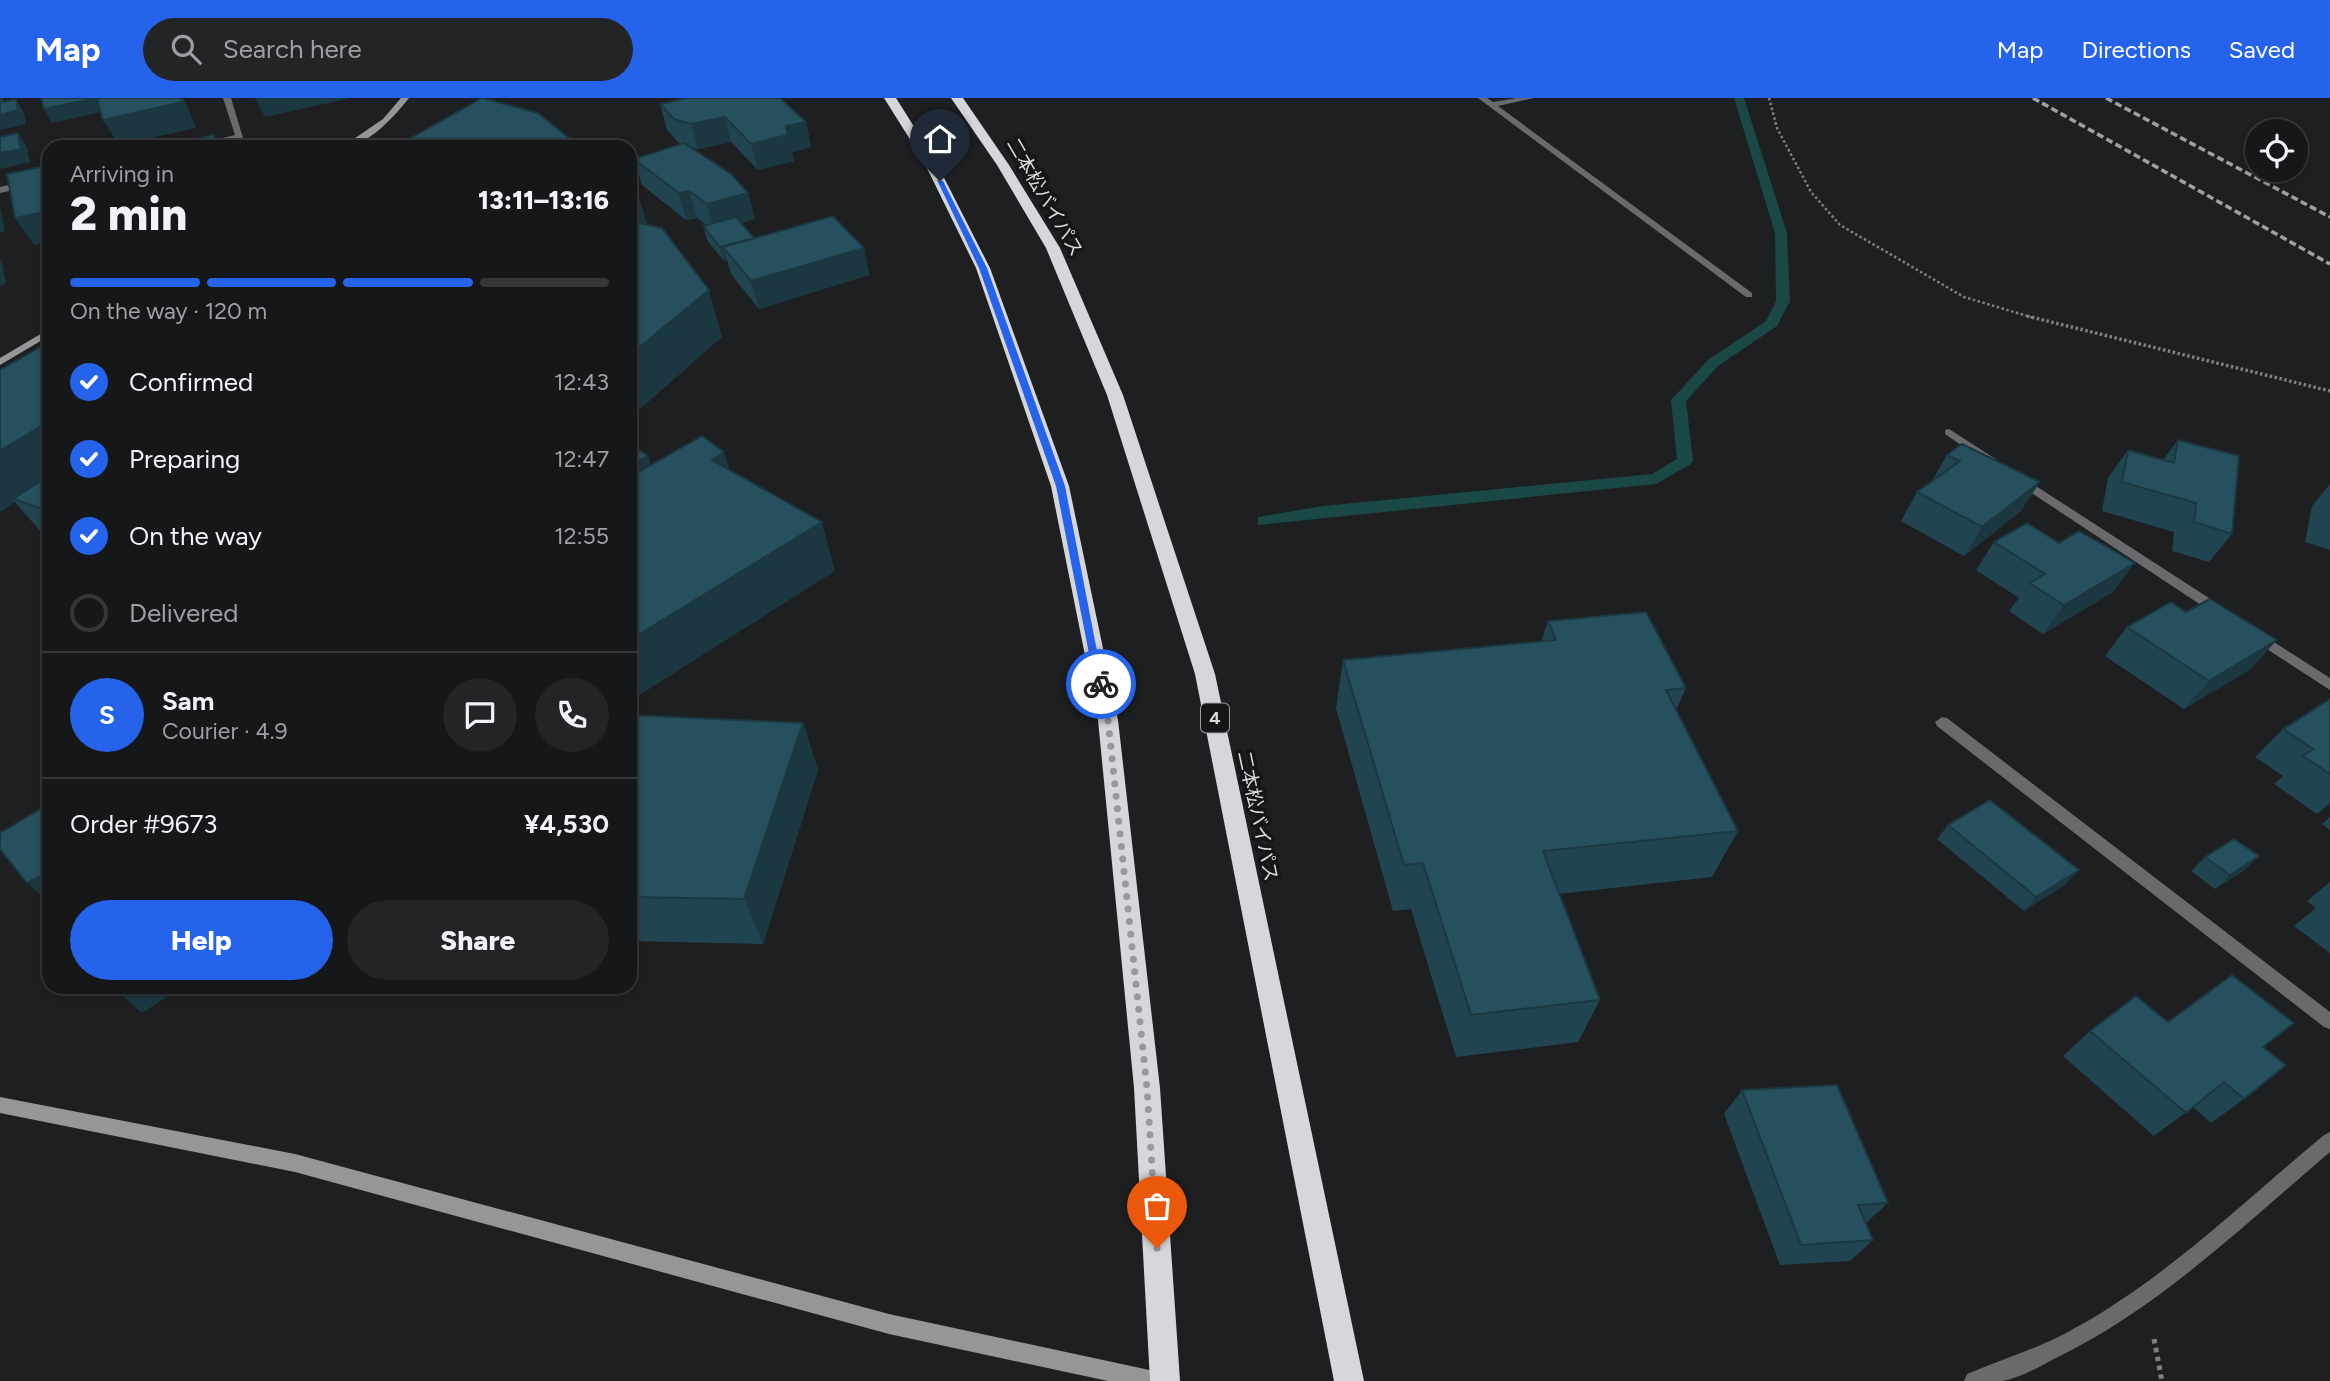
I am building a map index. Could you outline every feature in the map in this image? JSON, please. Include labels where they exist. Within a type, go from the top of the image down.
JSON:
[{"type":"highway","points":[[890,98],[929,160],[983,268],[1063,499],[1108,720],[1147,1088],[1165,1381]]},
{"type":"highway","name":"二本松バイパス","points":[[957,98],[1003,165],[1053,248],[1115,395],[1205,674],[1349,1381]]},
{"type":"street","points":[[222,140],[240,136],[227,98]]},
{"type":"street","points":[[357,140],[386,121],[405,98]]},
{"type":"street","points":[[1482,98],[1749,295]]},
{"type":"street","points":[[1491,105],[1530,98]]},
{"type":"street","points":[[0,190],[42,180]]},
{"type":"street","points":[[0,362],[42,336]]},
{"type":"street","points":[[1949,432],[2330,685]]},
{"type":"street","points":[[1942,722],[2330,1022]]},
{"type":"street","points":[[0,1105],[295,1163],[889,1324],[1154,1381]]},
{"type":"street","points":[[1974,1381],[2004,1372],[2073,1341],[2144,1297],[2330,1141]]},
{"type":"path","points":[[1769,98],[1777,128],[1811,192],[1840,225],[1964,297],[2010,312],[2330,391]]},
{"type":"building","points":[[0,98],[3,102],[16,99],[18,110],[0,115]]},
{"type":"building","points":[[41,98],[97,98],[44,109]]},
{"type":"building","points":[[181,98],[182,102],[103,120],[97,99]]},
{"type":"building","points":[[482,98],[538,113],[571,140],[407,140]]},
{"type":"building","points":[[687,98],[780,98],[806,122],[786,126],[788,135],[751,144],[725,117],[691,124],[674,119],[660,104]]},
{"type":"building","points":[[18,133],[21,149],[0,153],[0,137]]},
{"type":"building","points":[[213,135],[215,140],[192,140]]},
{"type":"building","points":[[684,143],[731,174],[748,193],[707,204],[689,191],[679,193],[637,161],[637,158]]},
{"type":"building","points":[[42,167],[42,212],[15,218],[7,174]]},
{"type":"building","points":[[833,216],[864,248],[751,281],[723,247]]},
{"type":"building","points":[[736,217],[754,238],[720,247],[703,226]]},
{"type":"building","points":[[637,223],[662,228],[709,290],[637,349]]},
{"type":"building","points":[[42,346],[42,425],[0,451],[0,370]]},
{"type":"building","points":[[702,436],[724,452],[712,460],[822,522],[637,636],[637,473]]},
{"type":"building","points":[[2178,440],[2239,456],[2232,534],[2194,522],[2196,503],[2122,482],[2128,450],[2174,463]]},
{"type":"building","points":[[1962,444],[2040,482],[1982,527],[1917,492],[1960,461],[1947,455]]},
{"type":"building","points":[[637,449],[648,456],[637,462]]},
{"type":"building","points":[[42,480],[42,509],[13,499]]},
{"type":"building","points":[[2027,523],[2059,543],[2079,531],[2135,563],[2064,605],[2029,583],[2045,574],[1994,542]]},
{"type":"building","points":[[2210,599],[2277,640],[2209,681],[2127,627],[2171,602],[2186,612]]},
{"type":"building","points":[[1646,612],[1686,688],[1666,690],[1738,831],[1543,851],[1600,1000],[1471,1015],[1423,863],[1404,865],[1343,660],[1556,640],[1548,621]]},
{"type":"building","points":[[2330,699],[2330,774],[2303,756],[2313,749],[2283,729]]},
{"type":"building","points":[[637,715],[803,723],[744,899],[637,897]]},
{"type":"building","points":[[1990,800],[2079,870],[2036,897],[1948,825]]},
{"type":"building","points":[[42,808],[42,876],[27,883],[0,849],[0,833]]},
{"type":"building","points":[[2234,839],[2259,856],[2230,875],[2205,857]]},
{"type":"building","points":[[2232,975],[2294,1023],[2263,1047],[2286,1065],[2244,1099],[2224,1082],[2186,1113],[2090,1031],[2136,996],[2168,1022]]},
{"type":"building","points":[[1837,1085],[1888,1203],[1858,1205],[1873,1240],[1801,1245],[1742,1090]]},
{"type":"waterway","points":[[1264,521],[1323,511],[1656,479],[1685,461],[1678,400],[1713,363],[1772,323],[1783,301],[1781,233],[1739,98]]},
{"type":"railway","points":[[2033,98],[2330,264]]},
{"type":"railway","points":[[2106,98],[2330,217]]},
{"type":"way so far","points":[[1101,684],[1108,720],[1147,1088],[1157,1248]]},
{"type":"route","points":[[940,181],[983,268],[1060,486],[1101,684]]}]
